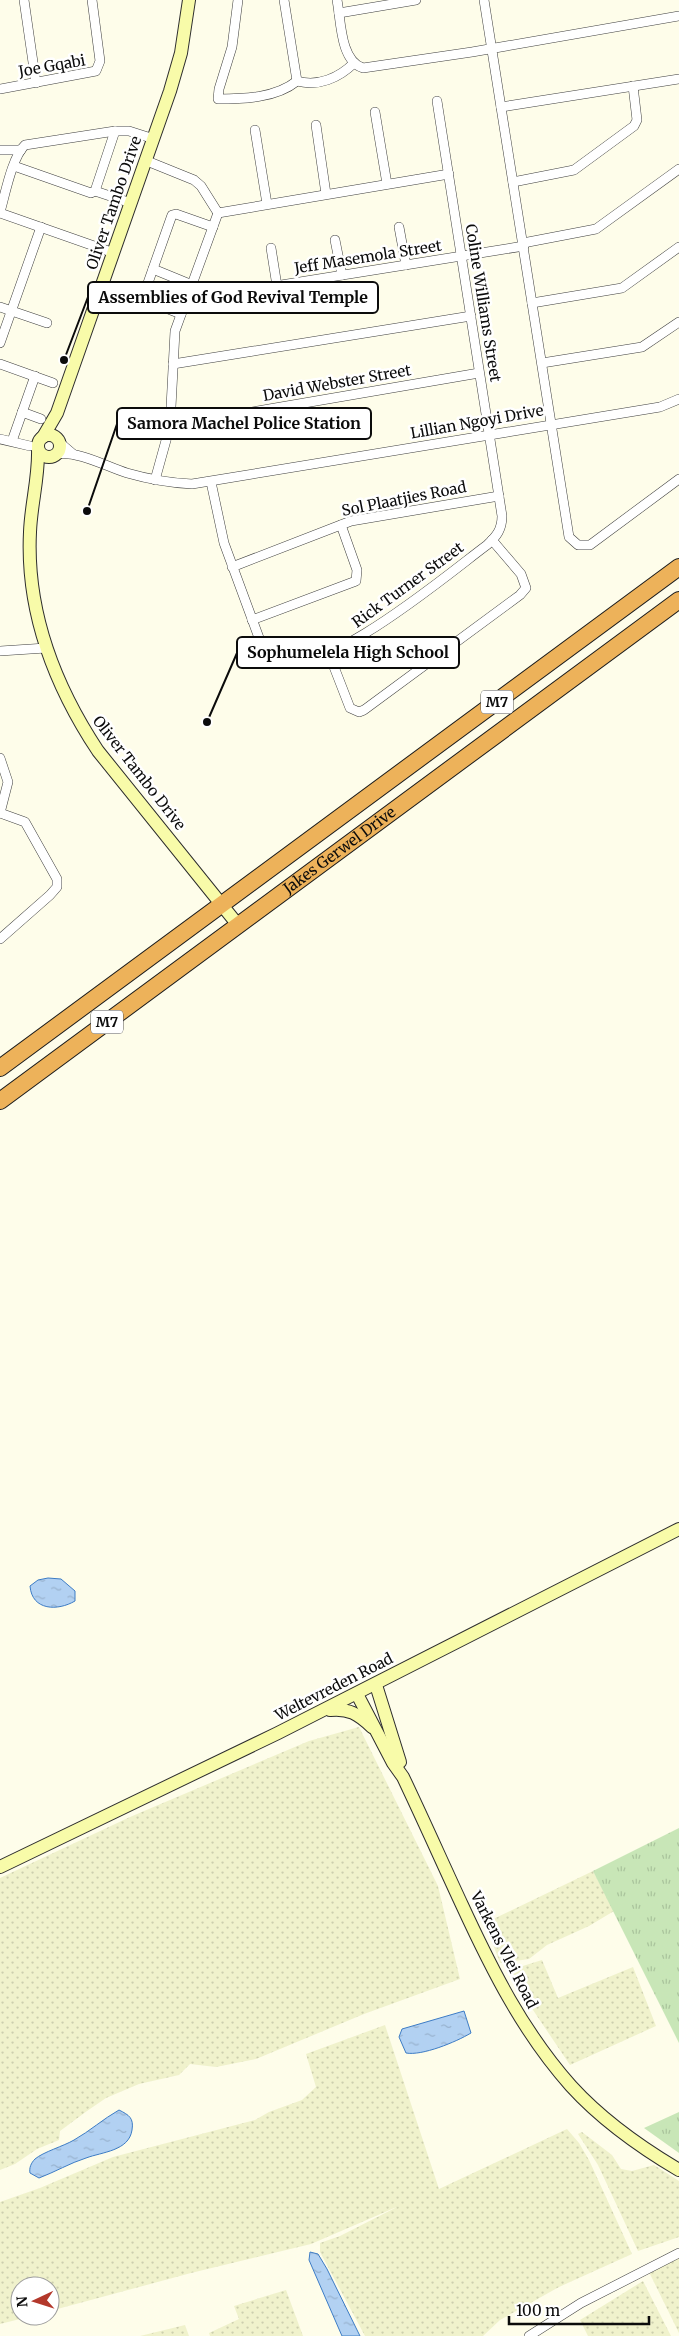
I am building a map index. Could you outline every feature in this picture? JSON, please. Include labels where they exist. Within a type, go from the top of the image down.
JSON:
[{"type":"highway","name":"Jakes Gerwel Drive","points":[[0,1068],[679,567]]},
{"type":"highway","name":"Jakes Gerwel Drive","points":[[0,1101],[679,600]]},
{"type":"street","points":[[24,0],[36,83]]},
{"type":"street","name":"Joe Gqabi","points":[[0,89],[93,73],[98,68],[98,39],[92,0]]},
{"type":"street","name":"Oliver Tambo Drive","points":[[190,0],[181,53],[147,162],[57,414],[37,444],[37,477],[30,534],[31,571],[37,610],[46,648],[69,704],[98,751],[238,925]]},
{"type":"street","points":[[238,0],[232,47],[219,89],[218,100],[240,99],[282,91],[296,81],[311,84],[327,80],[344,73],[354,63]]},
{"type":"street","points":[[284,0],[296,81]]},
{"type":"street","points":[[337,0],[345,46],[354,63],[363,68],[679,16]]},
{"type":"street","points":[[340,13],[416,0]]},
{"type":"street","name":"Lillian Ngoyi Drive","points":[[56,448],[127,473],[154,480],[171,483],[211,482],[552,424],[484,0]]},
{"type":"street","points":[[502,108],[679,79]]},
{"type":"street","points":[[513,182],[574,170],[634,126],[637,120],[633,86]]},
{"type":"street","name":"Coline Williams Street","points":[[437,101],[490,435]]},
{"type":"street","points":[[375,112],[387,184]]},
{"type":"street","points":[[316,125],[326,194]]},
{"type":"street","points":[[255,130],[267,204]]},
{"type":"street","points":[[96,191],[115,131]]},
{"type":"street","points":[[114,253],[0,213],[14,166],[21,150],[28,144],[115,131],[129,131],[154,139]]},
{"type":"street","points":[[0,150],[21,150]]},
{"type":"street","points":[[147,162],[197,182],[218,212]]},
{"type":"street","points":[[14,166],[85,192],[96,191],[131,203]]},
{"type":"street","name":"Jeff Masemola Street","points":[[187,300],[462,256],[596,229],[679,169]]},
{"type":"street","points":[[218,212],[449,174]]},
{"type":"street","points":[[154,480],[170,426],[174,338],[218,212]]},
{"type":"street","points":[[181,314],[144,298],[173,214],[213,227]]},
{"type":"street","points":[[0,343],[41,227]]},
{"type":"street","points":[[399,228],[406,265]]},
{"type":"street","points":[[335,240],[342,275]]},
{"type":"street","points":[[532,303],[622,288],[679,247]]},
{"type":"street","points":[[271,248],[277,286]]},
{"type":"street","points":[[153,269],[192,285]]},
{"type":"street","points":[[0,307],[47,323]]},
{"type":"street","points":[[172,364],[471,316]]},
{"type":"street","points":[[542,363],[642,348],[679,322]]},
{"type":"street","points":[[0,364],[53,383]]},
{"type":"street","name":"David Webster Street","points":[[170,426],[479,373]]},
{"type":"street","points":[[12,441],[35,376]]},
{"type":"street","points":[[679,399],[660,408],[552,424],[567,528],[569,537],[578,545],[583,547],[590,545],[679,479]]},
{"type":"street","points":[[22,412],[41,419]]},
{"type":"street","name":"Oliver Tambo Drive","points":[[56,448],[57,414]]},
{"type":"street","points":[[0,439],[37,444],[50,435],[56,448]]},
{"type":"street","name":"Rick Turner Street","points":[[211,482],[216,512],[232,567],[267,657],[274,661],[294,664],[317,659],[347,646],[374,628],[497,535],[502,522],[490,435]]},
{"type":"street","points":[[37,444],[44,456],[56,448]]},
{"type":"street","points":[[37,477],[56,448]]},
{"type":"street","name":"Sol Plaatjies Road","points":[[232,567],[364,518],[499,496]]},
{"type":"street","points":[[252,620],[356,581],[357,570],[341,525]]},
{"type":"street","points":[[329,654],[350,708],[359,712],[364,710],[520,595],[526,588],[521,574],[492,540]]},
{"type":"street","points":[[0,651],[46,648]]},
{"type":"street","points":[[0,758],[8,782],[0,813],[25,822],[31,829],[55,873],[57,885],[50,895],[0,939]]},
{"type":"street","name":"Weltevreden Road","points":[[0,1867],[145,1799],[376,1685],[679,1530]]},
{"type":"street","name":"Varkens Vlei Road","points":[[376,1685],[403,1777]]},
{"type":"street","name":"Varkens Vlei Road","points":[[357,1694],[403,1777],[482,1948],[504,1992],[523,2024],[545,2055],[572,2087],[596,2111],[623,2133],[679,2170]]},
{"type":"street","points":[[325,1710],[349,1710],[362,1718],[379,1734]]},
{"type":"street","points":[[530,2336],[581,2303],[679,2253]]},
{"type":"green space","points":[[359,1727],[438,1886],[460,1979],[364,2014],[256,2059],[216,2067],[190,2064],[179,2075],[139,2084],[106,2098],[87,2111],[60,2131],[59,2140],[37,2149],[15,2164],[0,2170],[0,1878],[130,1817],[309,1741]]},
{"type":"green space","points":[[679,1828],[679,2043],[593,1871]]},
{"type":"green space","points":[[593,1871],[614,1911],[589,1926],[547,1945],[529,1959],[500,1963],[485,1923]]},
{"type":"green space","points":[[542,1960],[558,1998],[633,1967],[656,2026],[570,2065],[533,2010],[510,1970]]},
{"type":"green space","points":[[385,2025],[439,2189],[567,2129],[579,2143],[589,2160],[632,2254],[559,2287],[500,2320],[483,2336],[365,2336],[320,2252],[320,2243],[340,2236],[399,2206],[311,2244],[191,2273],[60,2308],[60,2276],[10,2276],[10,2322],[0,2324],[0,2202],[40,2188],[113,2157],[255,2120],[269,2112],[302,2100],[316,2087],[306,2054]]},
{"type":"green space","points":[[679,2112],[679,2153],[644,2128]]},
{"type":"green space","points":[[582,2132],[612,2155],[621,2169],[632,2171],[654,2165],[679,2181],[679,2237],[638,2251],[598,2165],[578,2134]]},
{"type":"green space","points":[[679,2254],[679,2333],[648,2270]]},
{"type":"green space","points":[[643,2281],[671,2336],[588,2336],[580,2320]]},
{"type":"green space","points":[[286,2290],[303,2336],[210,2336],[209,2333],[239,2319],[234,2306]]},
{"type":"green space","points":[[185,2325],[189,2336],[140,2336]]},
{"type":"water","points":[[48,1578],[61,1579],[75,1591],[75,1601],[61,1606],[47,1607],[35,1600],[30,1586],[38,1580]]},
{"type":"water","points":[[464,2011],[471,2033],[430,2050],[406,2053],[399,2037],[402,2029]]},
{"type":"water","points":[[119,2110],[130,2117],[132,2123],[130,2137],[120,2147],[80,2160],[39,2178],[30,2173],[31,2164],[39,2156],[74,2140]]},
{"type":"water","points":[[310,2252],[318,2254],[327,2269],[360,2336],[342,2336],[309,2260]]},
{"type":"place","name":"Assemblies of God Revival Temple","points":[[64,360]]},
{"type":"place","name":"Samora Machel Police Station","points":[[87,511]]},
{"type":"place","name":"Sophumelela High School","points":[[207,722]]}]
